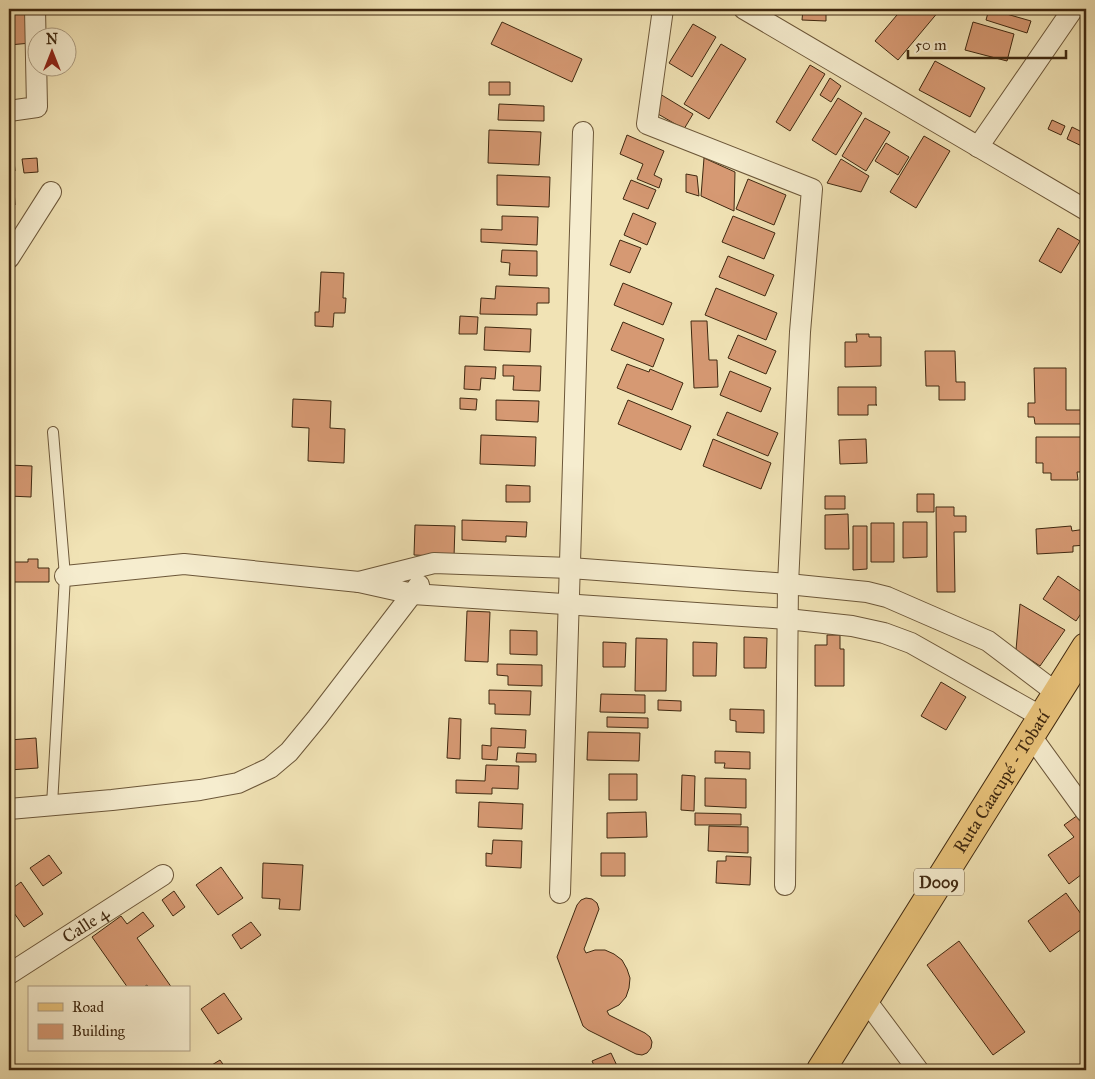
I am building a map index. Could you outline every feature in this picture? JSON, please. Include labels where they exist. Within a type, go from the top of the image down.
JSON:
[{"type":"main road","name":"Ruta Caacupé - Tobatí","points":[[821,1070],[1086,648]]},
{"type":"street","points":[[9,111],[37,107],[35,9]]},
{"type":"street","points":[[663,9],[647,124],[812,189],[800,332],[788,584],[785,885]]},
{"type":"street","points":[[744,9],[1086,210]]},
{"type":"street","points":[[978,147],[1073,9]]},
{"type":"street","points":[[560,893],[583,132]]},
{"type":"street","points":[[9,258],[51,192]]},
{"type":"street","points":[[359,582],[434,563],[570,568],[788,584],[867,592],[887,597],[988,641],[1058,694]]},
{"type":"street","points":[[9,809],[200,790],[238,783],[270,768],[289,752],[413,594],[434,563]]},
{"type":"street","points":[[66,576],[184,564],[359,582],[413,594],[787,619],[852,626],[884,633],[911,643],[1037,726],[1086,812]]},
{"type":"street","name":"Calle 4","points":[[9,974],[163,875]]},
{"type":"street","points":[[865,999],[918,1070]]},
{"type":"lane","points":[[52,805],[66,576],[54,432]]},
{"type":"building","points":[[9,9],[29,9],[30,28],[28,28],[28,43],[9,45]]},
{"type":"building","points":[[803,9],[826,9],[826,21],[802,20]]},
{"type":"building","points":[[902,9],[937,9],[939,11],[898,60],[875,41]]},
{"type":"building","points":[[989,9],[1031,21],[1027,33],[986,20]]},
{"type":"building","points":[[502,22],[582,59],[572,82],[491,44]]},
{"type":"building","points":[[973,22],[1014,34],[1007,61],[965,50]]},
{"type":"building","points":[[693,24],[716,37],[692,77],[669,63]]},
{"type":"building","points":[[721,44],[746,59],[709,119],[684,104]]},
{"type":"building","points":[[935,61],[985,88],[970,117],[919,90]]},
{"type":"building","points":[[810,65],[825,74],[790,131],[776,122]]},
{"type":"building","points":[[830,78],[841,86],[831,102],[820,95]]},
{"type":"building","points":[[489,82],[510,82],[510,95],[489,95]]},
{"type":"building","points":[[660,94],[693,114],[684,129],[651,110]]},
{"type":"building","points":[[838,98],[862,113],[836,155],[812,140]]},
{"type":"building","points":[[499,104],[544,106],[544,121],[498,120]]},
{"type":"building","points":[[865,118],[890,132],[866,171],[842,156]]},
{"type":"building","points":[[1052,120],[1065,126],[1061,135],[1048,129]]},
{"type":"building","points":[[1072,127],[1086,134],[1086,148],[1067,139]]},
{"type":"building","points":[[9,130],[11,130],[15,171],[9,172]]},
{"type":"building","points":[[489,130],[541,132],[539,165],[488,163]]},
{"type":"building","points":[[627,135],[664,151],[654,175],[662,179],[659,188],[637,179],[643,164],[620,154]]},
{"type":"building","points":[[924,136],[950,151],[916,208],[890,192]]},
{"type":"building","points":[[886,143],[909,157],[898,175],[875,161]]},
{"type":"building","points":[[37,158],[38,172],[24,173],[22,159]]},
{"type":"building","points":[[704,158],[735,172],[734,211],[701,196]]},
{"type":"building","points":[[841,159],[869,176],[861,192],[827,183]]},
{"type":"building","points":[[686,174],[697,176],[699,196],[686,192]]},
{"type":"building","points":[[497,175],[550,177],[549,207],[497,205]]},
{"type":"building","points":[[748,179],[786,195],[774,225],[736,209]]},
{"type":"building","points":[[631,180],[656,190],[648,209],[623,199]]},
{"type":"building","points":[[14,189],[15,205],[9,206],[9,190]]},
{"type":"building","points":[[633,213],[656,223],[647,245],[624,235]]},
{"type":"building","points":[[502,216],[538,217],[537,245],[481,242],[481,229],[502,230]]},
{"type":"building","points":[[733,216],[775,233],[764,259],[722,242]]},
{"type":"building","points":[[1058,228],[1080,241],[1061,273],[1039,261]]},
{"type":"building","points":[[620,240],[641,248],[630,273],[610,265]]},
{"type":"building","points":[[502,250],[537,251],[537,276],[509,275],[510,263],[501,262]]},
{"type":"building","points":[[728,256],[774,275],[765,296],[719,277]]},
{"type":"building","points":[[321,272],[344,273],[343,298],[346,298],[345,313],[334,313],[333,327],[315,326],[315,312],[319,312]]},
{"type":"building","points":[[623,283],[672,303],[663,325],[614,305]]},
{"type":"building","points":[[496,286],[549,288],[549,303],[537,303],[537,315],[480,314],[481,298],[495,299]]},
{"type":"building","points":[[716,288],[777,313],[766,340],[705,315]]},
{"type":"building","points":[[460,316],[478,317],[477,334],[459,334]]},
{"type":"building","points":[[691,321],[707,321],[709,360],[717,360],[718,387],[694,388]]},
{"type":"building","points":[[623,322],[664,339],[653,367],[611,350]]},
{"type":"building","points":[[485,327],[531,329],[530,352],[484,350]]},
{"type":"building","points":[[856,334],[869,334],[869,337],[881,337],[881,366],[845,367],[845,342],[857,342]]},
{"type":"building","points":[[738,335],[776,351],[766,374],[728,358]]},
{"type":"building","points":[[925,351],[955,351],[956,382],[965,382],[965,400],[939,400],[939,386],[926,386]]},
{"type":"building","points":[[627,364],[649,372],[650,369],[683,383],[672,410],[617,388]]},
{"type":"building","points":[[503,365],[541,366],[540,391],[513,390],[514,376],[503,376]]},
{"type":"building","points":[[465,366],[496,367],[495,379],[481,378],[480,390],[464,389]]},
{"type":"building","points":[[1034,368],[1066,368],[1066,410],[1086,410],[1086,424],[1035,424],[1034,417],[1028,417],[1028,403],[1035,403]]},
{"type":"building","points":[[730,371],[771,388],[761,412],[720,395]]},
{"type":"building","points":[[838,387],[876,387],[876,405],[868,405],[868,415],[838,415]]},
{"type":"building","points":[[460,398],[477,399],[476,410],[460,409]]},
{"type":"building","points":[[293,399],[331,401],[330,428],[345,429],[344,463],[308,461],[309,428],[292,427]]},
{"type":"building","points":[[496,400],[539,401],[538,422],[496,420]]},
{"type":"building","points":[[628,400],[691,426],[681,450],[618,424]]},
{"type":"building","points":[[727,412],[778,433],[768,456],[717,435]]},
{"type":"building","points":[[481,435],[536,437],[535,466],[480,464]]},
{"type":"building","points":[[1036,437],[1083,437],[1085,472],[1077,472],[1078,480],[1051,480],[1051,473],[1043,473],[1043,463],[1036,463]]},
{"type":"building","points":[[713,439],[771,463],[761,489],[703,466]]},
{"type":"building","points":[[866,439],[867,463],[840,464],[839,440]]},
{"type":"building","points":[[9,465],[32,466],[31,497],[9,496]]},
{"type":"building","points":[[506,485],[530,486],[530,502],[506,502]]},
{"type":"building","points":[[917,494],[934,494],[934,512],[917,512]]},
{"type":"building","points":[[825,496],[845,496],[845,509],[825,509]]},
{"type":"building","points":[[936,507],[954,507],[954,516],[966,516],[966,532],[954,532],[955,592],[937,592]]},
{"type":"building","points":[[848,514],[849,549],[825,549],[825,515]]},
{"type":"building","points":[[462,520],[527,522],[526,537],[506,536],[506,542],[462,540]]},
{"type":"building","points":[[903,522],[927,522],[927,557],[903,558]]},
{"type":"building","points":[[871,523],[894,523],[894,562],[871,562]]},
{"type":"building","points":[[415,525],[455,526],[454,557],[414,555]]},
{"type":"building","points":[[853,526],[867,526],[867,569],[853,570]]},
{"type":"building","points":[[1071,526],[1072,531],[1086,529],[1086,545],[1073,546],[1073,552],[1037,554],[1036,529]]},
{"type":"building","points":[[28,559],[38,559],[38,568],[49,568],[49,582],[9,582],[9,562],[28,562]]},
{"type":"building","points":[[1058,576],[1086,595],[1086,606],[1076,621],[1043,599]]},
{"type":"building","points":[[1020,604],[1065,630],[1040,666],[1016,650]]},
{"type":"building","points":[[467,611],[490,612],[488,662],[465,661]]},
{"type":"building","points":[[510,630],[537,631],[537,655],[510,654]]},
{"type":"building","points":[[827,635],[840,635],[840,649],[844,649],[844,686],[815,686],[815,645],[827,645]]},
{"type":"building","points":[[744,637],[767,638],[766,668],[744,668]]},
{"type":"building","points":[[636,638],[667,639],[666,691],[635,691]]},
{"type":"building","points":[[603,642],[626,643],[625,667],[603,667]]},
{"type":"building","points":[[693,642],[717,643],[716,676],[693,676]]},
{"type":"building","points":[[497,664],[542,665],[542,686],[508,685],[508,676],[497,675]]},
{"type":"building","points":[[941,682],[966,697],[946,730],[921,716]]},
{"type":"building","points":[[489,690],[531,691],[530,715],[495,714],[495,704],[489,704]]},
{"type":"building","points":[[601,694],[645,695],[645,713],[600,712]]},
{"type":"building","points":[[658,700],[681,701],[681,711],[658,710]]},
{"type":"building","points":[[730,709],[764,710],[764,733],[736,732],[736,721],[730,720]]},
{"type":"building","points":[[607,717],[648,718],[648,728],[607,727]]},
{"type":"building","points":[[449,718],[461,719],[460,759],[447,758]]},
{"type":"building","points":[[491,728],[526,730],[525,748],[498,747],[497,760],[482,759],[482,745],[491,746]]},
{"type":"building","points":[[588,732],[640,733],[639,761],[587,760]]},
{"type":"building","points":[[36,738],[38,768],[9,770],[9,740]]},
{"type":"building","points":[[715,751],[750,752],[750,769],[724,768],[725,763],[715,763]]},
{"type":"building","points":[[517,753],[536,754],[536,762],[516,762]]},
{"type":"building","points":[[486,765],[519,766],[518,789],[492,788],[492,794],[456,793],[456,780],[485,781]]},
{"type":"building","points":[[609,774],[637,774],[637,800],[609,800]]},
{"type":"building","points":[[682,775],[695,776],[694,811],[681,810]]},
{"type":"building","points":[[705,778],[746,779],[746,808],[705,806]]},
{"type":"building","points":[[479,802],[523,804],[522,829],[478,827]]},
{"type":"building","points":[[646,812],[647,837],[607,838],[607,813]]},
{"type":"building","points":[[695,813],[741,814],[741,825],[695,825]]},
{"type":"building","points":[[1078,815],[1086,825],[1086,871],[1069,884],[1048,855],[1074,837],[1064,825]]},
{"type":"building","points":[[709,826],[748,827],[748,853],[708,851]]},
{"type":"building","points":[[493,840],[522,841],[521,868],[486,866],[486,853],[492,854]]},
{"type":"building","points":[[601,853],[625,853],[625,876],[601,876]]},
{"type":"building","points":[[49,855],[62,873],[43,886],[30,868]]},
{"type":"building","points":[[726,856],[751,857],[750,885],[716,883],[717,861],[726,861]]},
{"type":"building","points":[[263,863],[303,865],[300,910],[279,909],[280,899],[262,898]]},
{"type":"building","points":[[221,867],[243,898],[218,915],[196,885]]},
{"type":"building","points":[[21,882],[43,914],[24,927],[14,913],[9,917],[9,891]]},
{"type":"building","points":[[174,891],[185,907],[173,916],[162,900]]},
{"type":"building","points":[[1066,893],[1086,921],[1086,926],[1050,952],[1028,921]]},
{"type":"building","points":[[586,898],[592,899],[597,903],[599,909],[584,949],[586,953],[595,950],[605,950],[614,954],[622,960],[627,969],[630,978],[626,997],[619,1005],[607,1011],[609,1015],[650,1037],[652,1042],[651,1048],[642,1055],[636,1054],[583,1026],[557,957],[577,905]]},
{"type":"building","points":[[143,912],[154,926],[137,938],[171,986],[127,986],[92,937],[121,916],[127,924]]},
{"type":"building","points":[[251,922],[261,935],[241,949],[232,935]]},
{"type":"building","points":[[959,941],[1025,1032],[993,1055],[927,965]]},
{"type":"building","points":[[224,993],[242,1019],[218,1034],[201,1009]]},
{"type":"building","points":[[611,1053],[619,1070],[596,1070],[592,1061]]},
{"type":"building","points":[[220,1060],[227,1070],[209,1070],[207,1068]]}]
